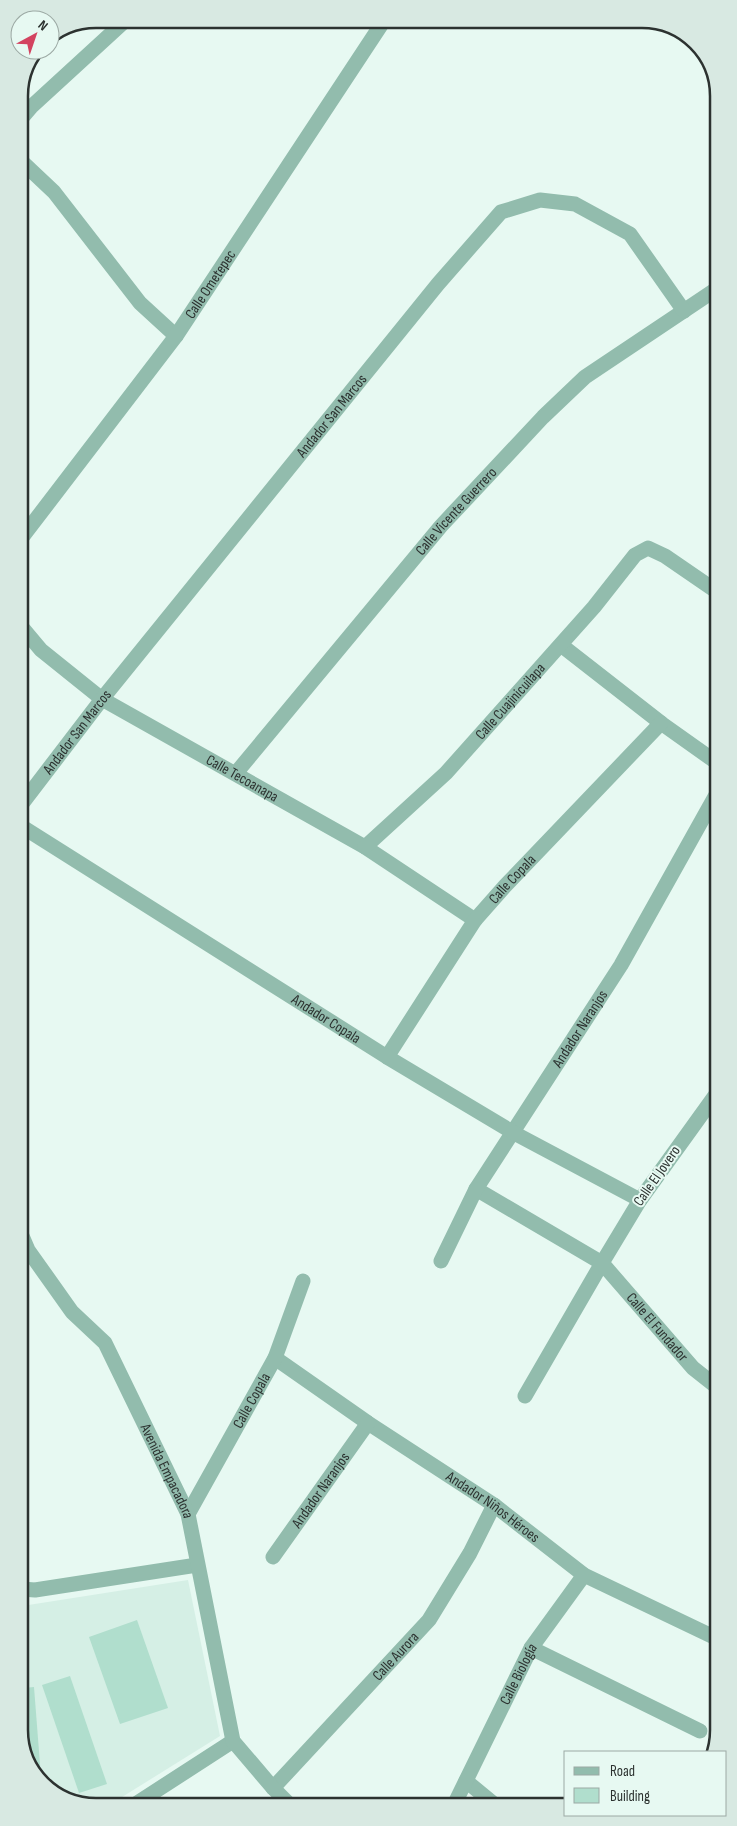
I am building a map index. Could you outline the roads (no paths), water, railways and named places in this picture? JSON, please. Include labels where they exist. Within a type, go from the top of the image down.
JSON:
[{"type":"street","points":[[28,111],[116,28]]},
{"type":"street","name":"Calle Ometepec","points":[[28,530],[176,336],[379,28]]},
{"type":"street","points":[[28,167],[54,192],[140,303],[176,336]]},
{"type":"street","name":"Andador San Marcos","points":[[28,795],[102,699],[432,292],[500,212],[540,200],[575,204],[630,234],[684,311]]},
{"type":"street","name":"Calle Vicente Guerrero","points":[[236,773],[441,526],[543,417],[585,377],[710,293]]},
{"type":"street","name":"Calle Cuajinicuilapa","points":[[365,847],[446,773],[561,645],[635,555],[648,548],[665,556],[710,587]]},
{"type":"street","name":"Calle Tecoanapa","points":[[28,635],[40,650],[102,699],[365,847],[475,920]]},
{"type":"street","points":[[561,645],[710,758]]},
{"type":"street","name":"Calle Copala","points":[[387,1057],[475,920],[504,886],[661,722]]},
{"type":"street","name":"Andador Naranjos","points":[[441,1261],[476,1190],[621,965],[710,806]]},
{"type":"street","name":"Andador Copala","points":[[28,830],[387,1057],[514,1133],[640,1200]]},
{"type":"street","name":"Calle El Jovero","points":[[602,1263],[640,1200],[710,1103]]},
{"type":"street","points":[[476,1190],[602,1263],[525,1396]]},
{"type":"street","name":"Avenida Empacadora","points":[[27,1248],[72,1312],[104,1343],[188,1514],[234,1742]]},
{"type":"street","name":"Calle El Fundador","points":[[602,1263],[693,1368],[710,1382]]},
{"type":"street","name":"Calle Copala","points":[[188,1514],[275,1358],[303,1281]]},
{"type":"street","name":"Andador Niños Héroes","points":[[275,1358],[368,1423],[494,1505],[584,1575],[710,1635]]},
{"type":"street","name":"Andador Naranjos","points":[[273,1557],[368,1423]]},
{"type":"street","name":"Calle Aurora","points":[[272,1788],[429,1620],[470,1553],[494,1505]]},
{"type":"street","points":[[27,1589],[34,1590],[197,1565]]},
{"type":"street","name":"Calle Biología","points":[[458,1798],[531,1648],[584,1575]]},
{"type":"street","points":[[531,1648],[700,1731]]},
{"type":"street","points":[[145,1798],[234,1742],[283,1798]]},
{"type":"street","points":[[466,1781],[487,1798]]}]
